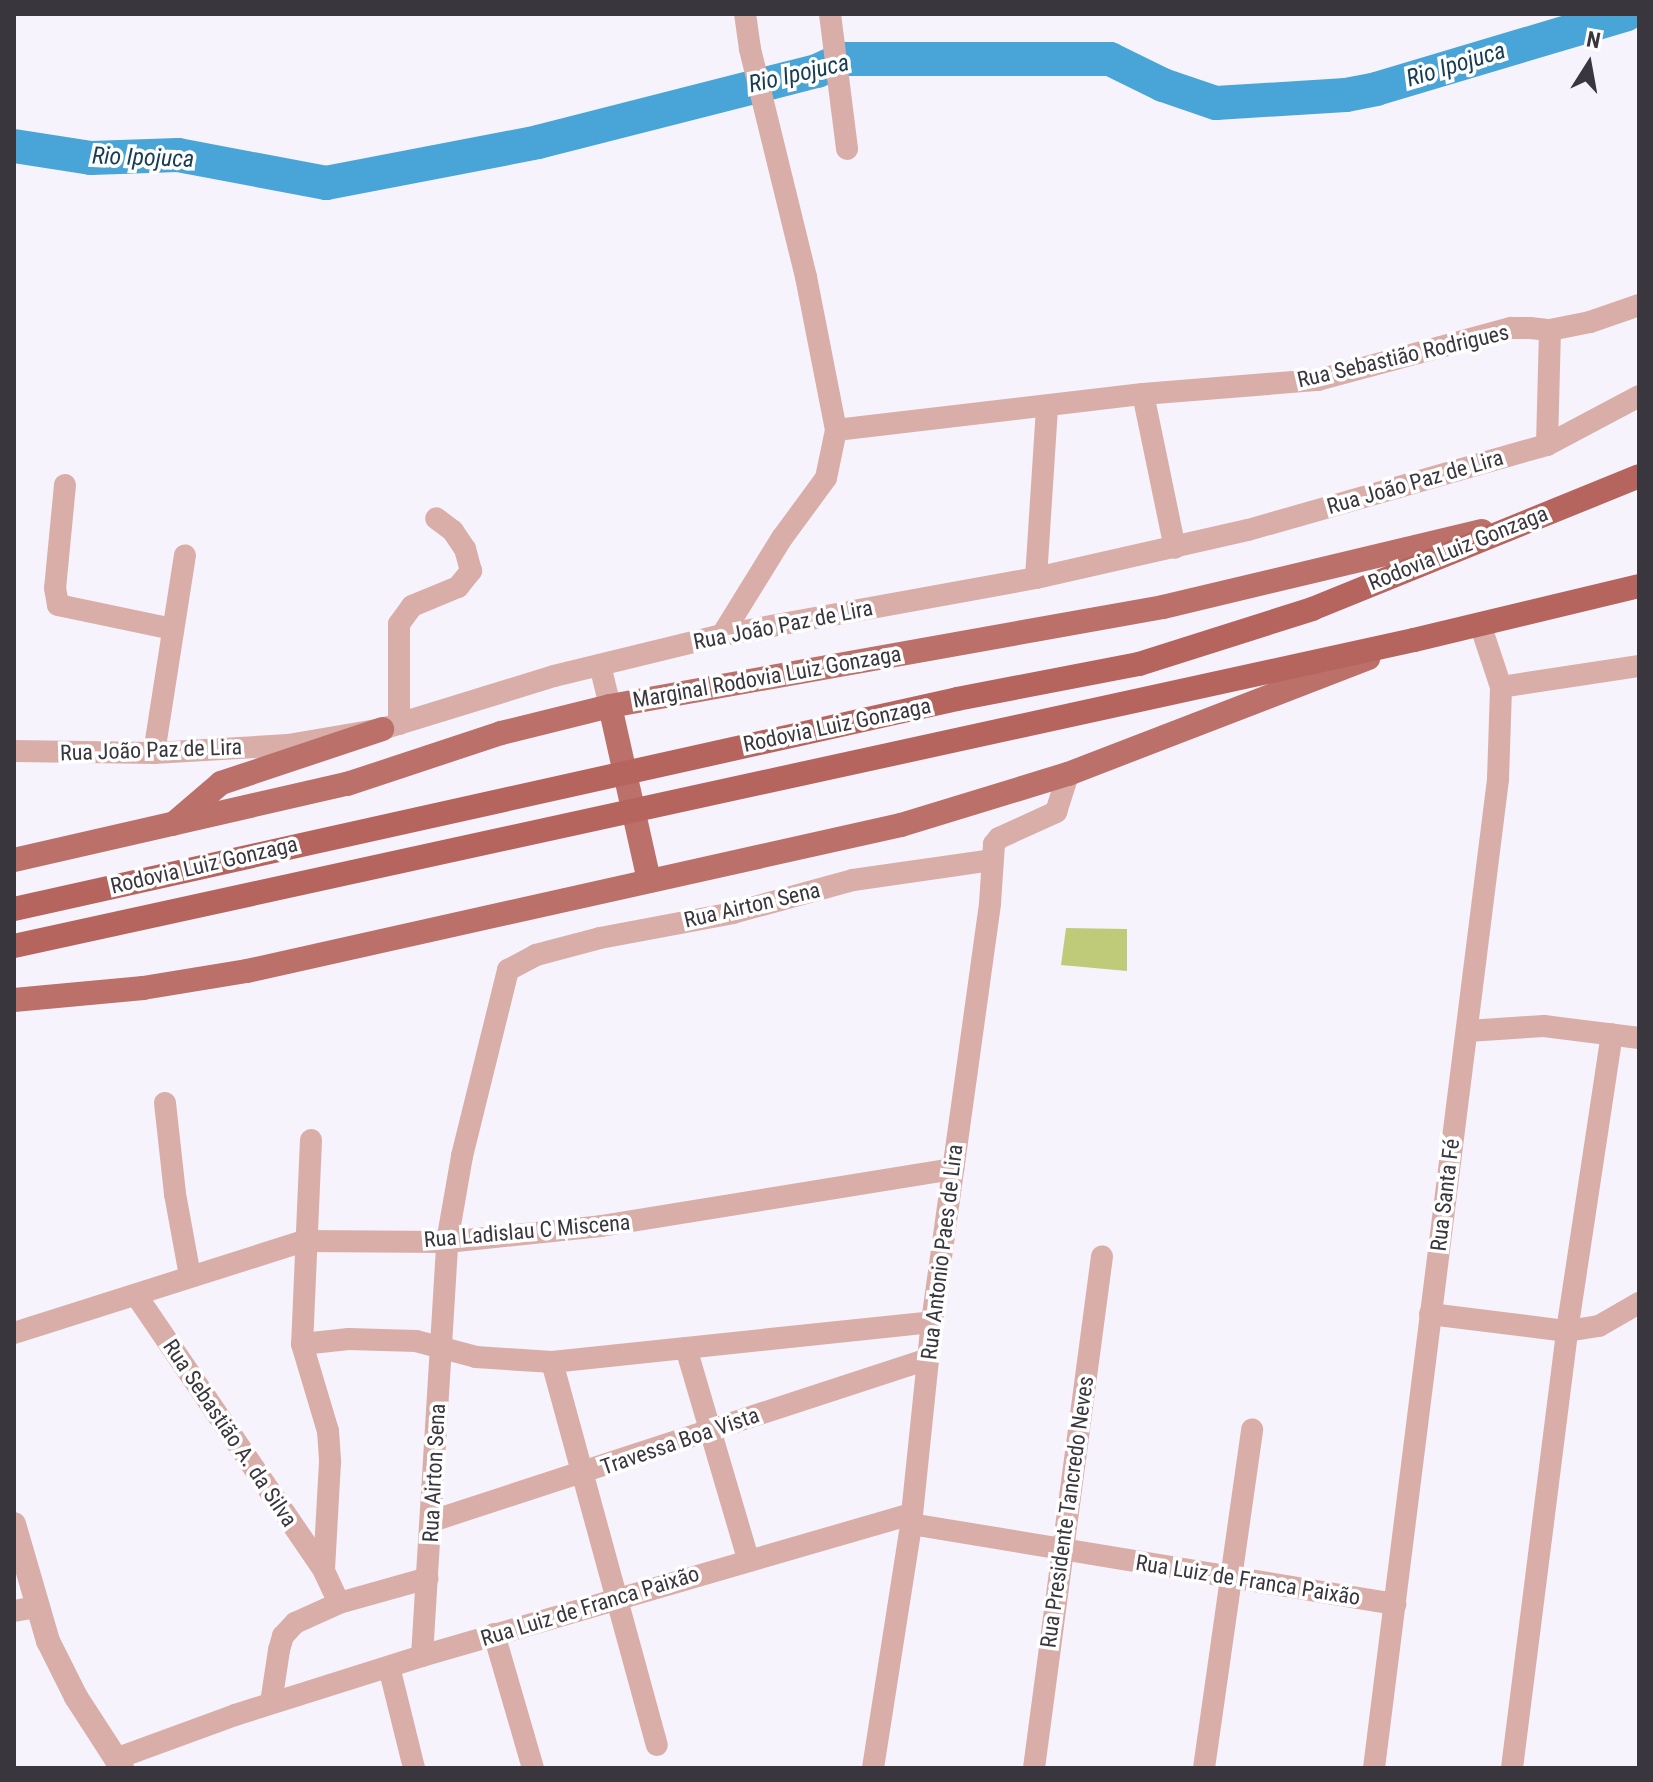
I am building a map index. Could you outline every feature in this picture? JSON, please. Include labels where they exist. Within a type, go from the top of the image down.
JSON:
[{"type":"highway","name":"Rodovia Luiz Gonzaga","points":[[14,909],[957,699],[1139,664],[1312,609],[1639,476]]},
{"type":"highway","name":"Rodovia Luiz Gonzaga","points":[[14,946],[1342,656],[1639,586]]},
{"type":"main road","name":"Marginal Rodovia Luiz Gonzaga","points":[[14,860],[347,784],[501,733],[610,706],[1163,607],[1527,520]]},
{"type":"main road","points":[[14,1000],[143,988],[247,971],[901,825],[1068,774],[1414,640]]},
{"type":"main road","points":[[610,706],[649,881]]},
{"type":"main road","points":[[172,825],[221,783],[390,726]]},
{"type":"street","points":[[722,635],[782,538],[826,478],[836,430],[806,277],[750,49],[745,14]]},
{"type":"street","points":[[830,14],[847,149]]},
{"type":"street","name":"Rua Sebastião Rodrigues","points":[[836,430],[1143,394],[1318,380],[1511,328],[1550,330],[1590,322],[1639,305]]},
{"type":"street","points":[[1547,445],[1550,330]]},
{"type":"street","points":[[1143,394],[1175,548]]},
{"type":"street","name":"Rua João Paz de Lira","points":[[14,751],[154,753],[288,745],[390,726],[600,665],[722,635],[1036,578],[1175,548],[1547,445],[1639,396]]},
{"type":"street","points":[[1036,578],[1047,407]]},
{"type":"street","points":[[65,485],[55,588],[58,605],[173,629]]},
{"type":"street","points":[[390,726],[399,624],[412,606],[458,587],[471,571],[465,549],[453,531],[436,518]]},
{"type":"street","points":[[154,753],[185,555]]},
{"type":"street","name":"Rua Santa Fé","points":[[1374,1768],[1498,779],[1501,687],[1480,624]]},
{"type":"street","points":[[600,665],[610,706]]},
{"type":"street","points":[[1501,687],[1639,666]]},
{"type":"street","points":[[992,860],[999,838],[1056,812],[1068,774]]},
{"type":"street","name":"Rua Airton Sena","points":[[422,1656],[447,1242],[462,1156],[503,981],[514,964],[600,938],[733,913],[853,880],[992,860]]},
{"type":"street","name":"Rua Antonio Paes de Lira","points":[[873,1768],[911,1519],[932,1322],[992,860]]},
{"type":"street","points":[[1468,1031],[1544,1026],[1639,1038]]},
{"type":"street","points":[[1512,1768],[1567,1331],[1612,1034]]},
{"type":"street","points":[[165,1103],[175,1194],[190,1276]]},
{"type":"street","points":[[311,1140],[304,1241],[302,1344],[328,1431],[330,1462],[324,1571]]},
{"type":"street","name":"Rua Ladislau C Miscena","points":[[14,1333],[304,1241],[447,1242],[691,1214],[953,1169]]},
{"type":"street","name":"Rua Presidente Tancredo Neves","points":[[1034,1768],[1102,1256]]},
{"type":"street","name":"Rua Sebastião A. da Silva","points":[[136,1295],[324,1571],[339,1603]]},
{"type":"street","points":[[1430,1314],[1567,1331],[1599,1326],[1639,1303]]},
{"type":"street","points":[[302,1344],[349,1339],[416,1341],[476,1357],[552,1362],[932,1322]]},
{"type":"street","points":[[686,1348],[748,1559]]},
{"type":"street","name":"Travessa Boa Vista","points":[[432,1521],[928,1359]]},
{"type":"street","points":[[552,1362],[619,1597],[657,1745]]},
{"type":"street","points":[[1204,1768],[1252,1429]]},
{"type":"street","name":"Rua Luiz de Franca Paixão","points":[[119,1764],[271,1703],[422,1656],[748,1559],[911,1519],[1061,1549],[1395,1604]]},
{"type":"street","points":[[14,1524],[25,1609],[48,1641],[76,1697],[119,1764]]},
{"type":"street","points":[[271,1703],[283,1636],[308,1615],[428,1578]]},
{"type":"street","points":[[494,1634],[533,1768]]},
{"type":"street","points":[[389,1667],[414,1768]]},
{"type":"green space","points":[[1066,928],[1127,929],[1127,971],[1061,965]]},
{"type":"waterway","name":"Rio Ipojuca","points":[[14,146],[91,158],[178,155],[326,183],[538,142],[817,71],[843,59],[1110,59],[1163,85],[1216,103],[1346,95],[1376,89],[1627,14]]}]
